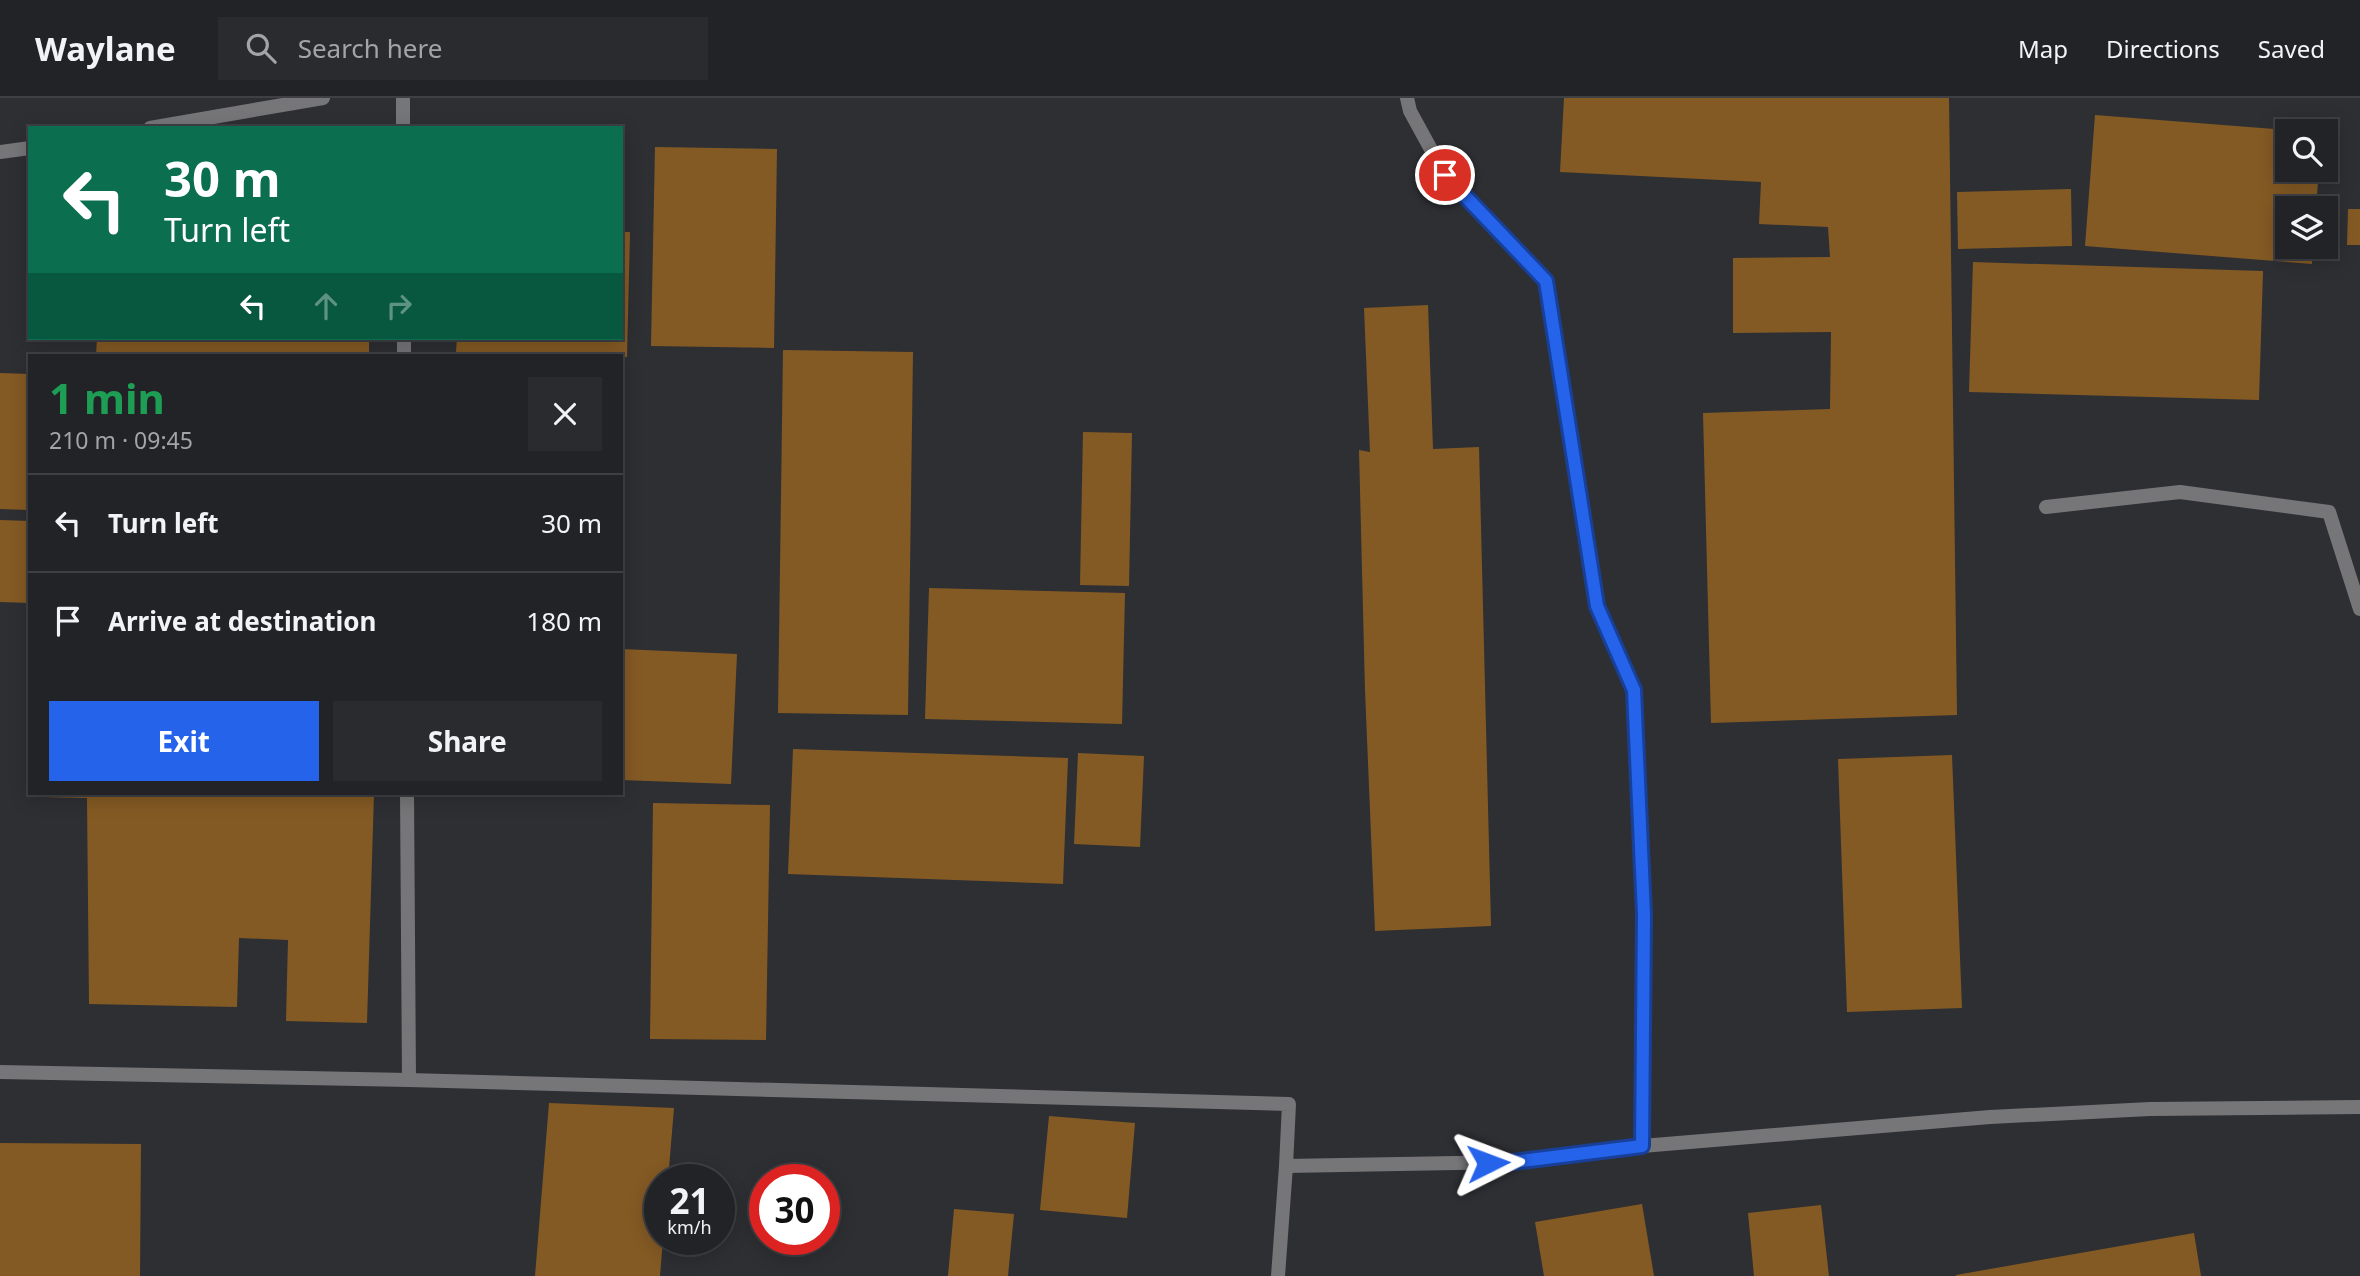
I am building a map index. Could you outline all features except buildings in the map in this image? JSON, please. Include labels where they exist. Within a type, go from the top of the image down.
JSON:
[{"type":"street","points":[[162,126],[323,98]]},
{"type":"street","points":[[403,98],[403,126]]},
{"type":"street","points":[[1407,98],[1410,111],[1445,175],[1546,281],[1597,606],[1634,690],[1644,915],[1642,1146]]},
{"type":"street","points":[[0,152],[28,148]]},
{"type":"street","points":[[2046,507],[2180,492],[2329,512],[2360,609]]},
{"type":"street","points":[[407,795],[409,1080]]},
{"type":"street","points":[[0,1072],[409,1080],[1289,1104],[1279,1276]]},
{"type":"street","points":[[1286,1166],[1513,1162],[1642,1146],[1990,1117],[2150,1109],[2360,1107]]},
{"type":"route","points":[[1445,175],[1546,281],[1597,606],[1634,690],[1642,865],[1642,1146],[1488,1163]]}]
